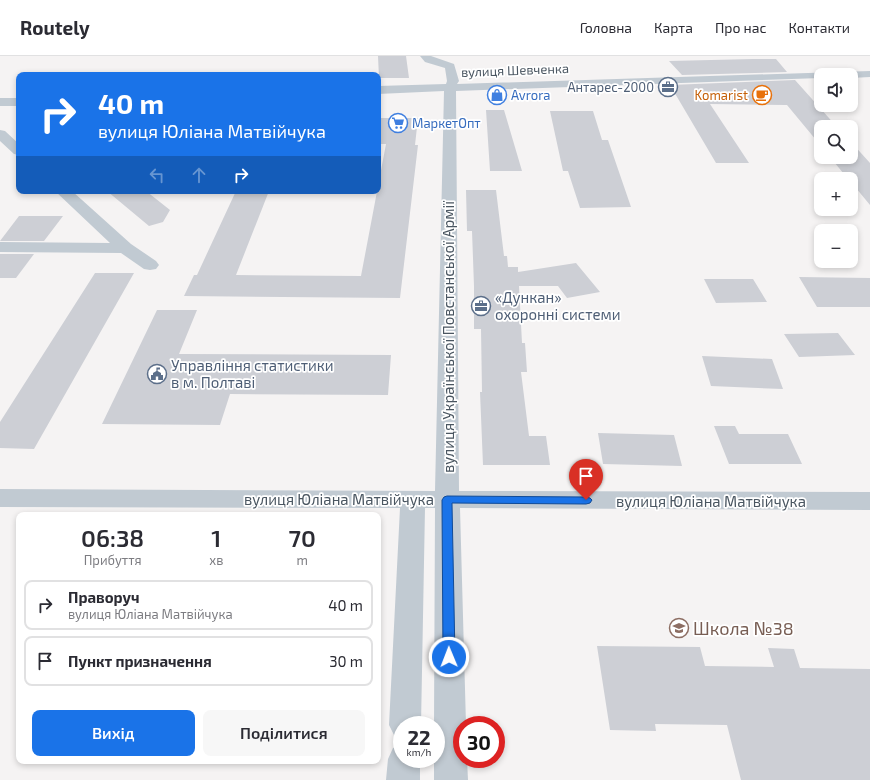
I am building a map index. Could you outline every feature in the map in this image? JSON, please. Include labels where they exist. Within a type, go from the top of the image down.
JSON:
[{"type":"street","name":"вулиця Української Повстанської Армії","points":[[425,56],[429,60],[450,66],[453,81],[450,87],[447,500],[450,780]]},
{"type":"street","points":[[858,74],[870,74]]},
{"type":"street","name":"вулиця Шевченка","points":[[381,90],[814,75]]},
{"type":"street","points":[[0,114],[10,102]]},
{"type":"street","points":[[0,134],[16,148]]},
{"type":"street","points":[[66,194],[125,248],[150,265]]},
{"type":"street","points":[[0,247],[125,248]]},
{"type":"street","name":"вулиця Юліана Матвійчука","points":[[0,498],[870,501]]},
{"type":"street","points":[[405,716],[413,499]]},
{"type":"street","points":[[403,780],[404,768]]},
{"type":"building","points":[[378,56],[406,56],[409,78],[381,78],[381,72],[379,72]]},
{"type":"building","points":[[776,59],[787,72],[682,75],[669,61]]},
{"type":"building","points":[[795,80],[814,101],[814,112],[824,112],[831,120],[814,120],[814,138],[787,105],[710,104],[749,163],[716,163],[670,85]]},
{"type":"building","points":[[486,110],[504,110],[522,171],[490,171]]},
{"type":"building","points":[[550,111],[593,111],[602,140],[608,140],[631,207],[580,208],[568,171],[563,171]]},
{"type":"building","points":[[381,118],[418,118],[415,145],[418,145],[400,298],[184,296],[194,275],[197,275],[235,194],[268,194],[236,275],[361,276],[377,194],[381,194],[381,170],[386,144],[381,144]]},
{"type":"building","points":[[858,150],[870,163],[870,205],[858,190],[858,172],[842,172],[836,164],[858,164]]},
{"type":"building","points":[[466,190],[496,190],[504,256],[507,256],[508,267],[518,267],[518,272],[576,263],[600,292],[567,298],[558,286],[519,286],[522,343],[525,343],[527,372],[521,372],[529,436],[546,436],[550,465],[483,465],[480,392],[482,392],[481,329],[474,329],[472,231],[467,231]]},
{"type":"building","points":[[111,194],[150,194],[170,210],[163,222],[149,226]]},
{"type":"building","points":[[19,216],[63,216],[44,241],[0,241]]},
{"type":"building","points":[[0,254],[34,254],[16,278],[0,278]]},
{"type":"building","points":[[95,273],[134,273],[34,449],[0,448],[0,422]]},
{"type":"building","points":[[799,277],[870,278],[870,307],[817,307]]},
{"type":"building","points":[[704,279],[753,279],[767,302],[716,303]]},
{"type":"building","points":[[157,310],[197,310],[179,354],[391,355],[388,395],[230,394],[220,425],[102,424]]},
{"type":"building","points":[[838,333],[855,355],[799,357],[784,334]]},
{"type":"building","points":[[702,356],[772,359],[783,389],[711,386]]},
{"type":"building","points":[[714,426],[735,426],[739,434],[788,434],[802,464],[729,464]]},
{"type":"building","points":[[598,433],[674,435],[682,466],[603,464]]},
{"type":"building","points":[[597,646],[700,647],[705,666],[774,667],[768,648],[794,649],[800,668],[870,669],[870,780],[741,780],[727,725],[655,724],[656,731],[610,730]]},
{"type":"place","name":"Антарес-2000","points":[[668,87]]},
{"type":"place","name":"Avrora","points":[[497,95]]},
{"type":"place","name":"Komarist","points":[[762,95]]},
{"type":"place","name":"МаркетОпт","points":[[398,123]]},
{"type":"place","name":"«Дункан» охоронні системи","points":[[481,306]]},
{"type":"place","name":"Управління статистики в м. Полтаві","points":[[157,374]]},
{"type":"place","name":"Школа №38","points":[[679,628]]},
{"type":"route","points":[[449,657],[447,500],[586,500]]}]
